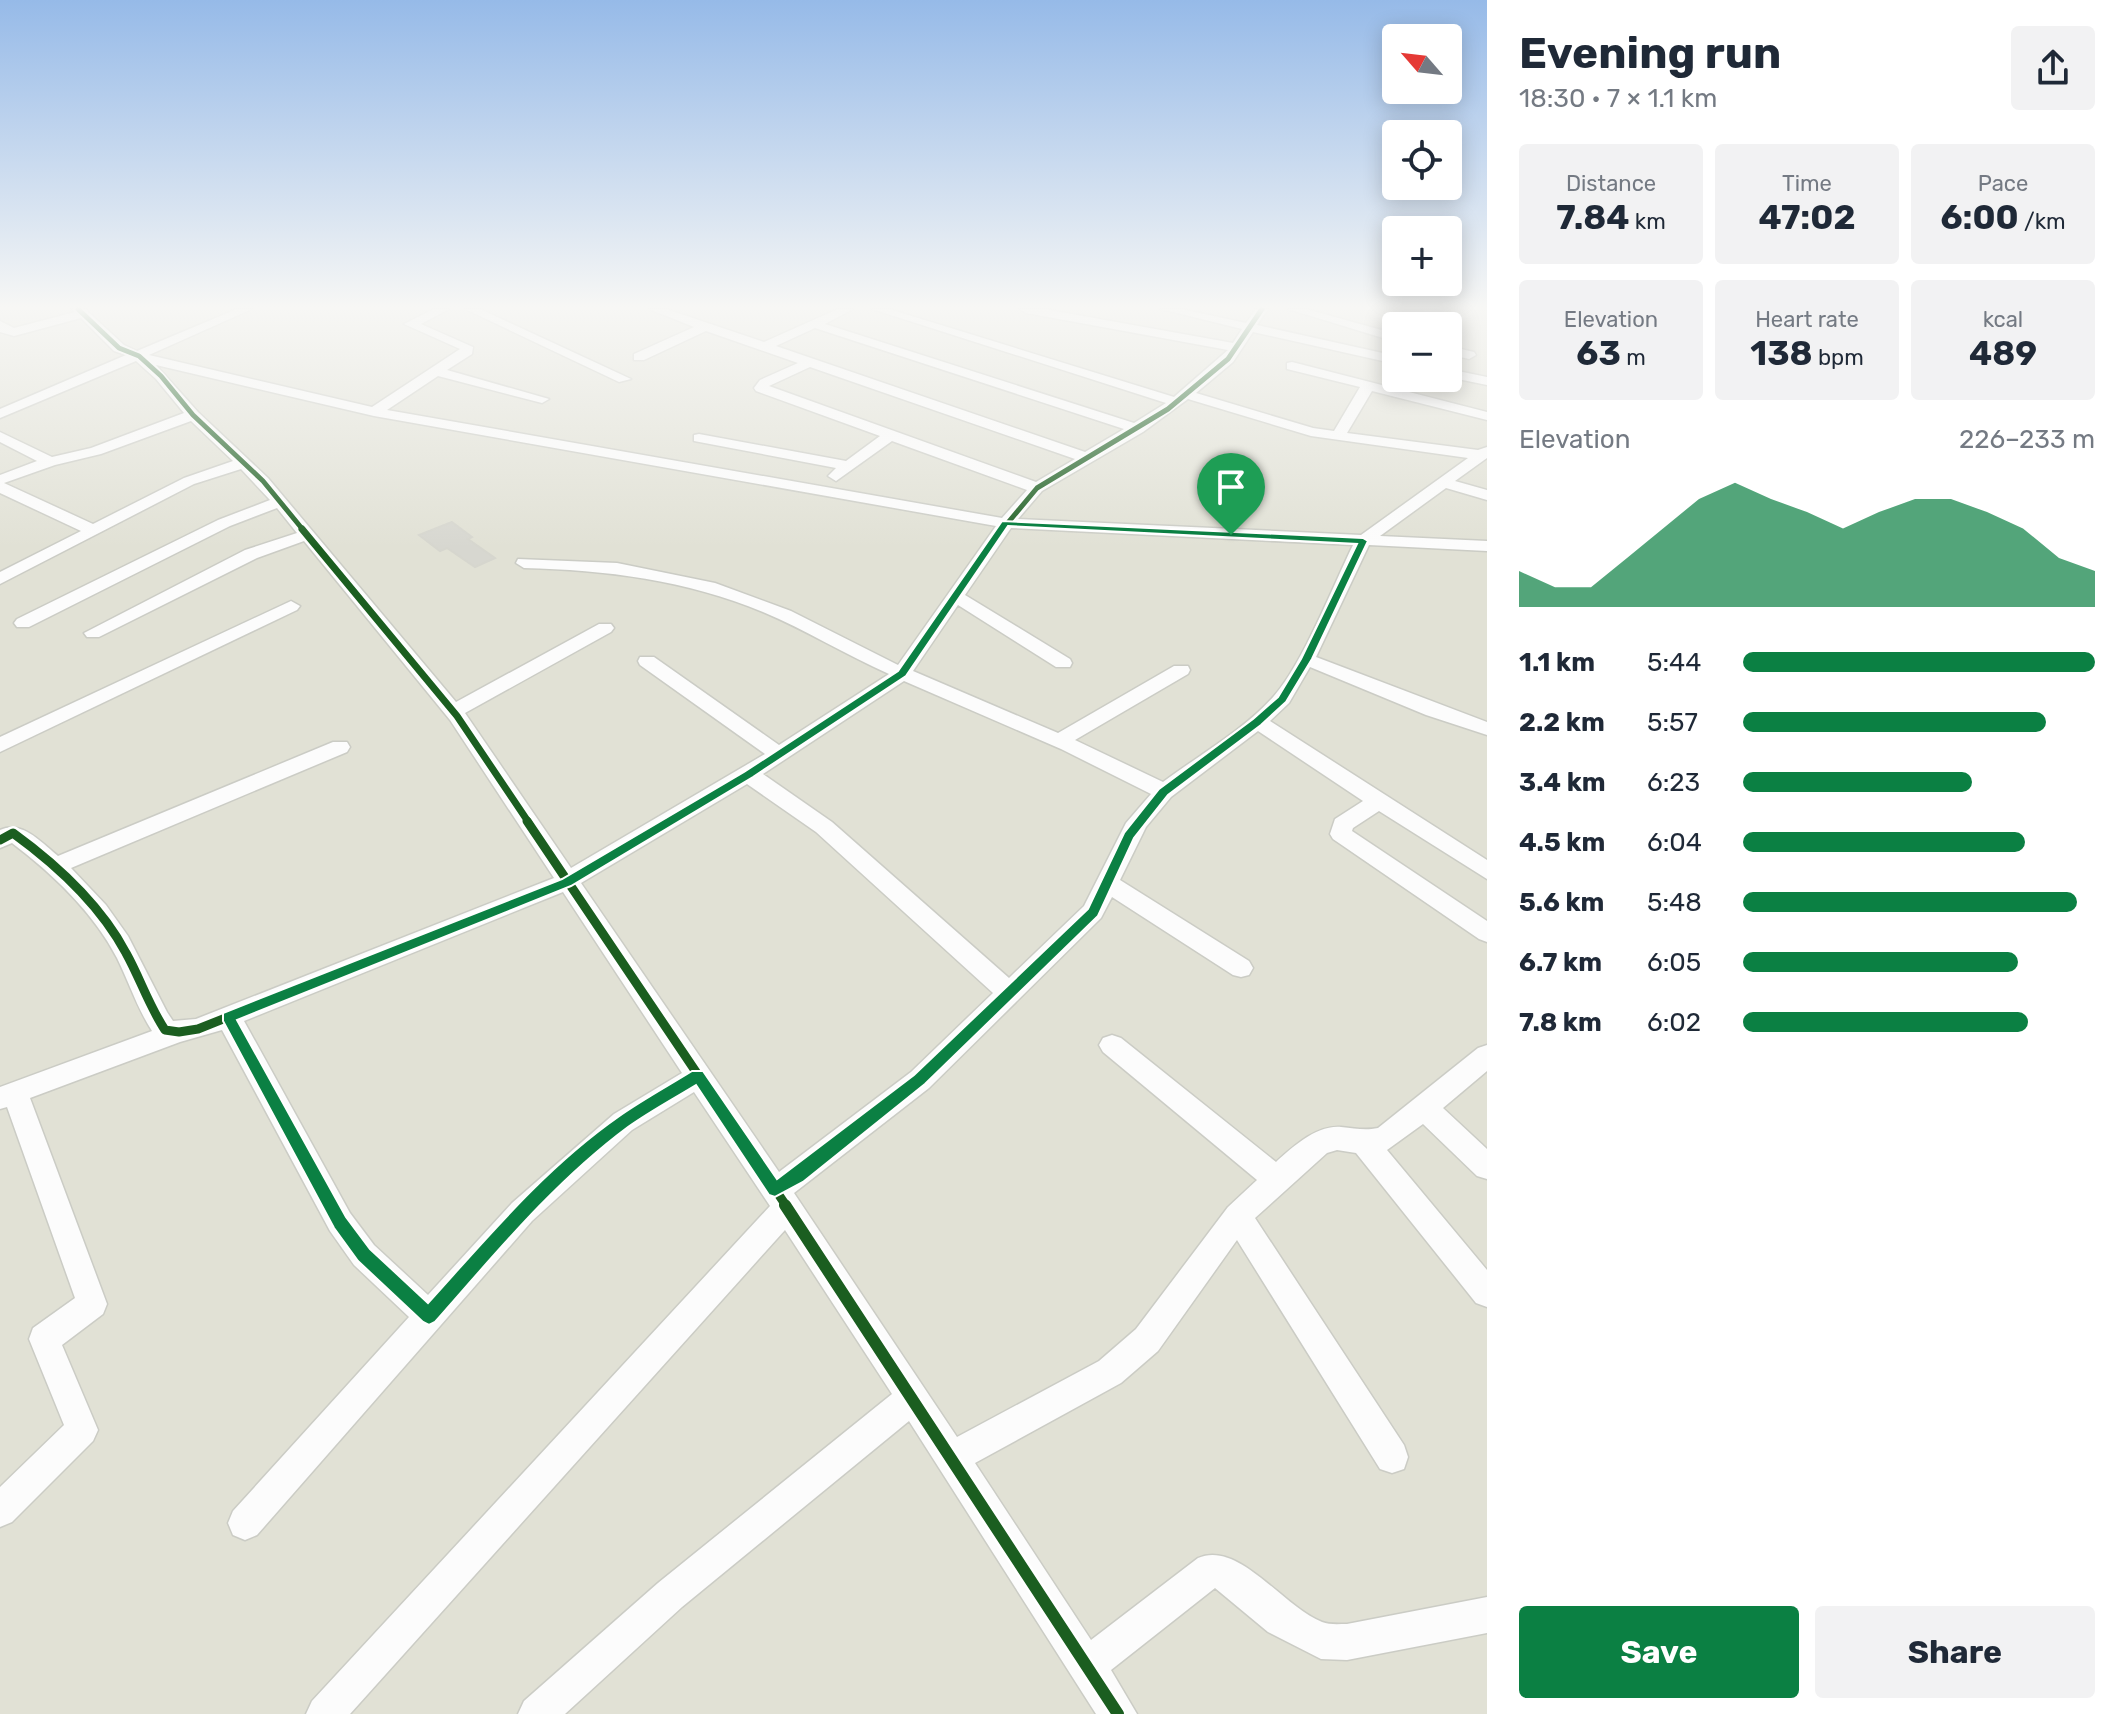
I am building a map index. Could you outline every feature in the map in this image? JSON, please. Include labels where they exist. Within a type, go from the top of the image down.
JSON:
[{"type":"street","points":[[0,414],[56,389]]},
{"type":"street","points":[[172,389],[193,415],[279,502],[453,711],[781,1199],[1118,1714]]},
{"type":"street","points":[[269,389],[374,412],[819,493],[1006,523],[1487,546]]},
{"type":"street","points":[[374,412],[411,389]]},
{"type":"street","points":[[504,389],[542,399]]},
{"type":"street","points":[[764,389],[1037,488]]},
{"type":"street","points":[[891,389],[1087,458]]},
{"type":"street","points":[[1015,389],[1138,429]]},
{"type":"street","points":[[1150,389],[1289,427],[1338,436],[1483,453]]},
{"type":"street","points":[[0,1510],[82,1430],[44,1339],[92,1304],[8,1095],[179,1032],[198,1029],[566,882],[748,774],[902,673],[1006,523],[1037,488],[1138,429],[1192,389]]},
{"type":"street","points":[[1338,436],[1366,389]]},
{"type":"street","points":[[1383,389],[1487,416]]},
{"type":"street","points":[[0,480],[50,462],[96,451],[193,415]]},
{"type":"street","points":[[0,436],[50,462]]},
{"type":"street","points":[[819,493],[847,466],[889,436]]},
{"type":"street","points":[[699,438],[847,466]]},
{"type":"street","points":[[325,1714],[781,1199],[797,1176],[920,1080],[1093,912],[1133,829],[1164,792],[1257,722],[1282,699],[1306,659],[1363,541],[1483,453]]},
{"type":"street","points":[[0,579],[189,481],[243,463]]},
{"type":"street","points":[[1442,482],[1487,495]]},
{"type":"street","points":[[0,487],[94,531]]},
{"type":"street","points":[[23,623],[224,523],[279,502]]},
{"type":"street","points":[[93,633],[251,554],[307,535]]},
{"type":"street","points":[[524,563],[582,563],[704,584],[768,607],[902,673],[1099,756],[1164,792]]},
{"type":"street","points":[[955,596],[1063,663]]},
{"type":"street","points":[[0,745],[291,606]]},
{"type":"street","points":[[453,711],[605,628]]},
{"type":"street","points":[[1306,659],[1433,711],[1487,729]]},
{"type":"street","points":[[647,661],[779,754]]},
{"type":"street","points":[[1061,740],[1181,670]]},
{"type":"street","points":[[1257,722],[1487,871]]},
{"type":"street","points":[[57,865],[340,747]]},
{"type":"street","points":[[748,774],[824,827],[1009,993]]},
{"type":"street","points":[[1378,801],[1343,824],[1341,834],[1487,933]]},
{"type":"street","points":[[4,834],[57,865],[121,943],[154,1015],[165,1030],[179,1032]]},
{"type":"street","points":[[1108,884],[1179,926],[1241,968]]},
{"type":"street","points":[[228,1017],[340,1222],[364,1255],[429,1316]]},
{"type":"street","points":[[1112,1045],[1276,1179]]},
{"type":"street","points":[[952,1458],[1110,1372],[1138,1348],[1238,1216],[1318,1144],[1337,1138],[1364,1143],[1385,1139],[1487,1056]]},
{"type":"street","points":[[245,1523],[522,1212],[555,1179],[623,1122],[698,1076]]},
{"type":"street","points":[[1425,1108],[1487,1167]]},
{"type":"street","points":[[1364,1143],[1487,1293]]},
{"type":"street","points":[[1238,1216],[1392,1457]]},
{"type":"street","points":[[537,1714],[670,1595],[912,1398]]},
{"type":"street","points":[[1087,1666],[1210,1570],[1224,1572],[1281,1619],[1321,1641],[1347,1642],[1487,1615]]},
{"type":"shaded area","points":[[0,389],[1382,389],[1382,392],[1462,392],[1462,389],[1487,389],[1487,1714],[0,1714]]},
{"type":"building","points":[[452,522],[472,537],[468,539],[495,558],[475,567],[447,548],[440,551],[419,535]]},
{"type":"cycle path","points":[[172,389],[193,415],[263,481],[457,716],[869,1330],[1118,1714]]},
{"type":"cycle path","points":[[0,840],[13,833],[44,856],[85,896],[120,942],[165,1030],[179,1032],[198,1029],[566,882],[748,774],[881,689],[902,673],[1006,523],[1037,488],[1168,409],[1192,389]]},
{"type":"route","points":[[1006,523],[1231,535],[1363,541],[1306,659],[1282,699],[1257,722],[1164,792],[1129,836],[1093,912],[920,1080],[775,1190],[698,1076],[623,1122],[555,1179],[429,1316],[364,1255],[340,1222],[228,1017],[566,882],[748,774],[902,673],[1006,523]]}]
